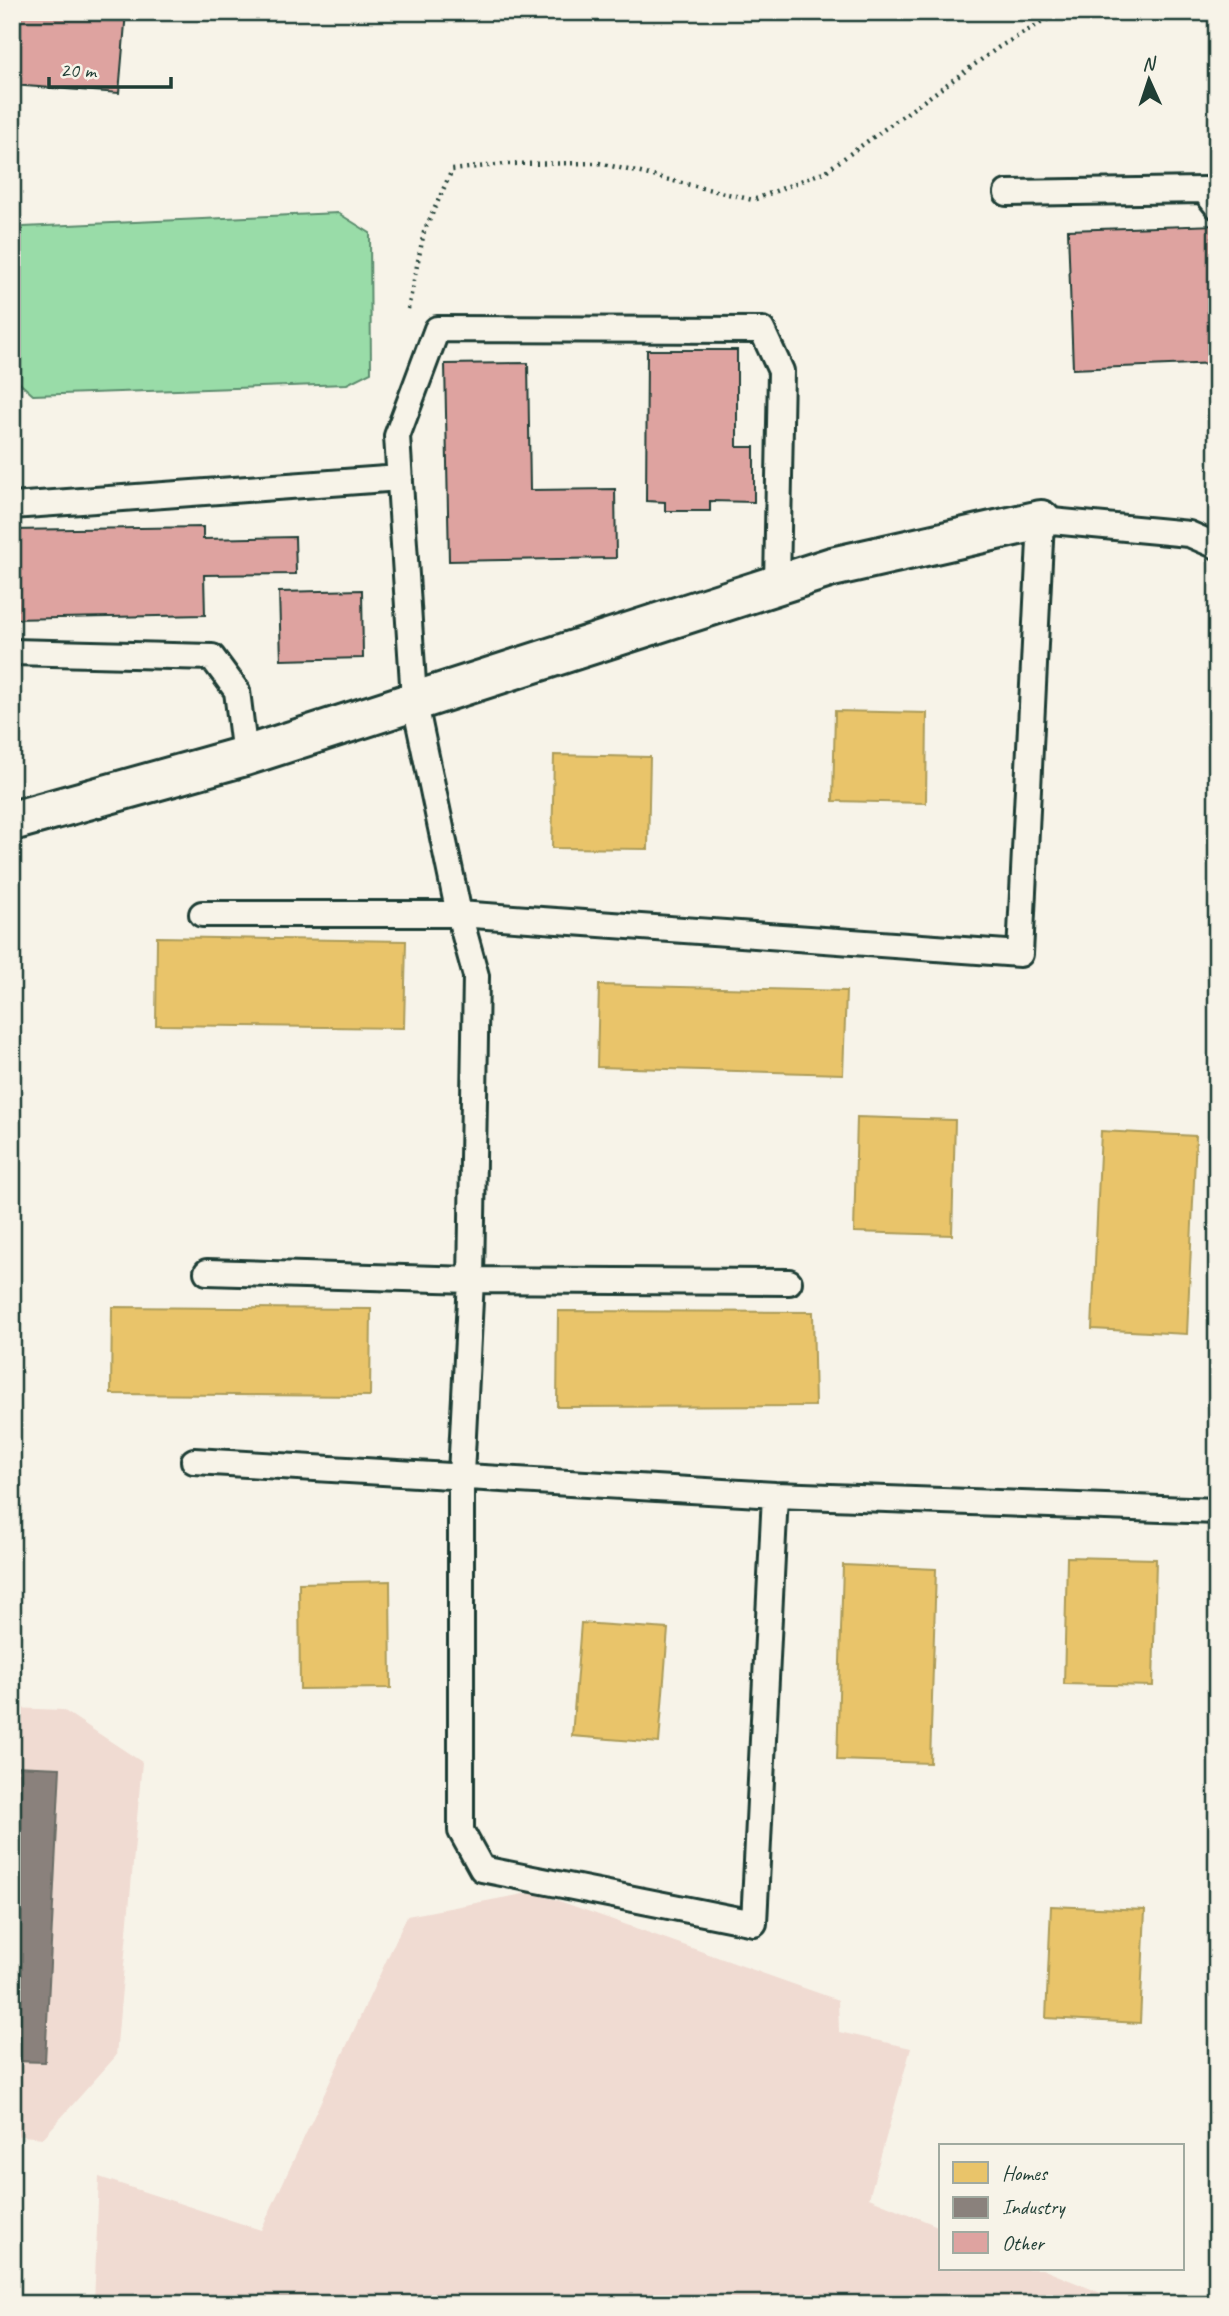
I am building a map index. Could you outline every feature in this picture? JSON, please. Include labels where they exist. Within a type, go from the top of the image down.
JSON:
[{"type":"street","points":[[12,821],[245,755],[832,567],[1041,520]]},
{"type":"lane","points":[[1006,192],[1204,190],[1217,206]]},
{"type":"lane","points":[[775,1495],[754,1923],[482,1868],[460,1831],[461,1474],[471,1280],[476,976],[459,914],[414,699],[397,436],[437,329],[762,330],[781,371],[777,584]]},
{"type":"lane","points":[[12,506],[400,478]]},
{"type":"lane","points":[[202,914],[459,914],[1020,954],[1041,520],[1189,534],[1217,545]]},
{"type":"lane","points":[[12,652],[212,657],[237,691],[245,755]]},
{"type":"lane","points":[[207,1272],[471,1280],[789,1282]]},
{"type":"lane","points":[[194,1461],[461,1474],[775,1495],[1217,1511]]},
{"type":"path","points":[[407,322],[424,232],[452,170],[504,164],[599,163],[753,200],[826,171],[999,47],[1060,12]]},
{"type":"shaded area","points":[[12,1708],[63,1710],[142,1762],[116,2056],[43,2138],[12,2135]]},
{"type":"shaded area","points":[[534,1892],[838,2000],[839,2032],[911,2048],[869,2198],[939,2227],[939,2270],[1044,2270],[1128,2304],[94,2304],[99,2177],[261,2230],[407,1916]]},
{"type":"green space","points":[[338,213],[370,233],[371,372],[347,384],[33,395],[14,378],[12,249],[23,227]]},
{"type":"building: Homes","points":[[835,711],[927,713],[926,803],[833,801]]},
{"type":"building: Homes","points":[[554,755],[650,757],[648,849],[552,848]]},
{"type":"building: Homes","points":[[157,937],[406,941],[404,1028],[156,1025]]},
{"type":"building: Homes","points":[[599,985],[846,991],[843,1074],[597,1067]]},
{"type":"building: Homes","points":[[857,1117],[955,1120],[952,1235],[854,1232]]},
{"type":"building: Homes","points":[[12,1121],[20,1121],[15,1308],[12,1308]]},
{"type":"building: Homes","points":[[1101,1131],[1196,1136],[1187,1334],[1092,1329]]},
{"type":"building: Homes","points":[[112,1307],[371,1309],[370,1396],[111,1394]]},
{"type":"building: Homes","points":[[558,1311],[813,1312],[815,1406],[557,1407]]},
{"type":"building: Homes","points":[[12,1446],[16,1446],[14,1665],[12,1665]]},
{"type":"building: Homes","points":[[1067,1557],[1156,1559],[1153,1686],[1064,1684]]},
{"type":"building: Homes","points":[[843,1565],[936,1569],[930,1763],[837,1760]]},
{"type":"building: Homes","points":[[390,1581],[391,1688],[300,1689],[299,1583]]},
{"type":"building: Homes","points":[[581,1623],[668,1629],[659,1743],[572,1736]]},
{"type":"building: Homes","points":[[1051,1906],[1145,1910],[1140,2023],[1046,2018]]},
{"type":"building: Industry","points":[[12,1766],[60,1768],[45,2062],[12,2061]]},
{"type":"building: Other","points":[[12,12],[126,12],[119,93],[12,85]]},
{"type":"building: Other","points":[[1217,225],[1217,363],[1073,369],[1068,230]]},
{"type":"building: Other","points":[[647,350],[737,350],[737,447],[754,447],[754,502],[710,501],[710,511],[665,511],[665,502],[646,501]]},
{"type":"building: Other","points":[[528,363],[530,490],[615,489],[616,558],[449,561],[445,364]]},
{"type":"building: Other","points":[[203,527],[203,539],[295,537],[296,574],[204,575],[205,615],[12,619],[12,530]]},
{"type":"building: Other","points":[[362,590],[363,658],[281,660],[279,592]]}]
